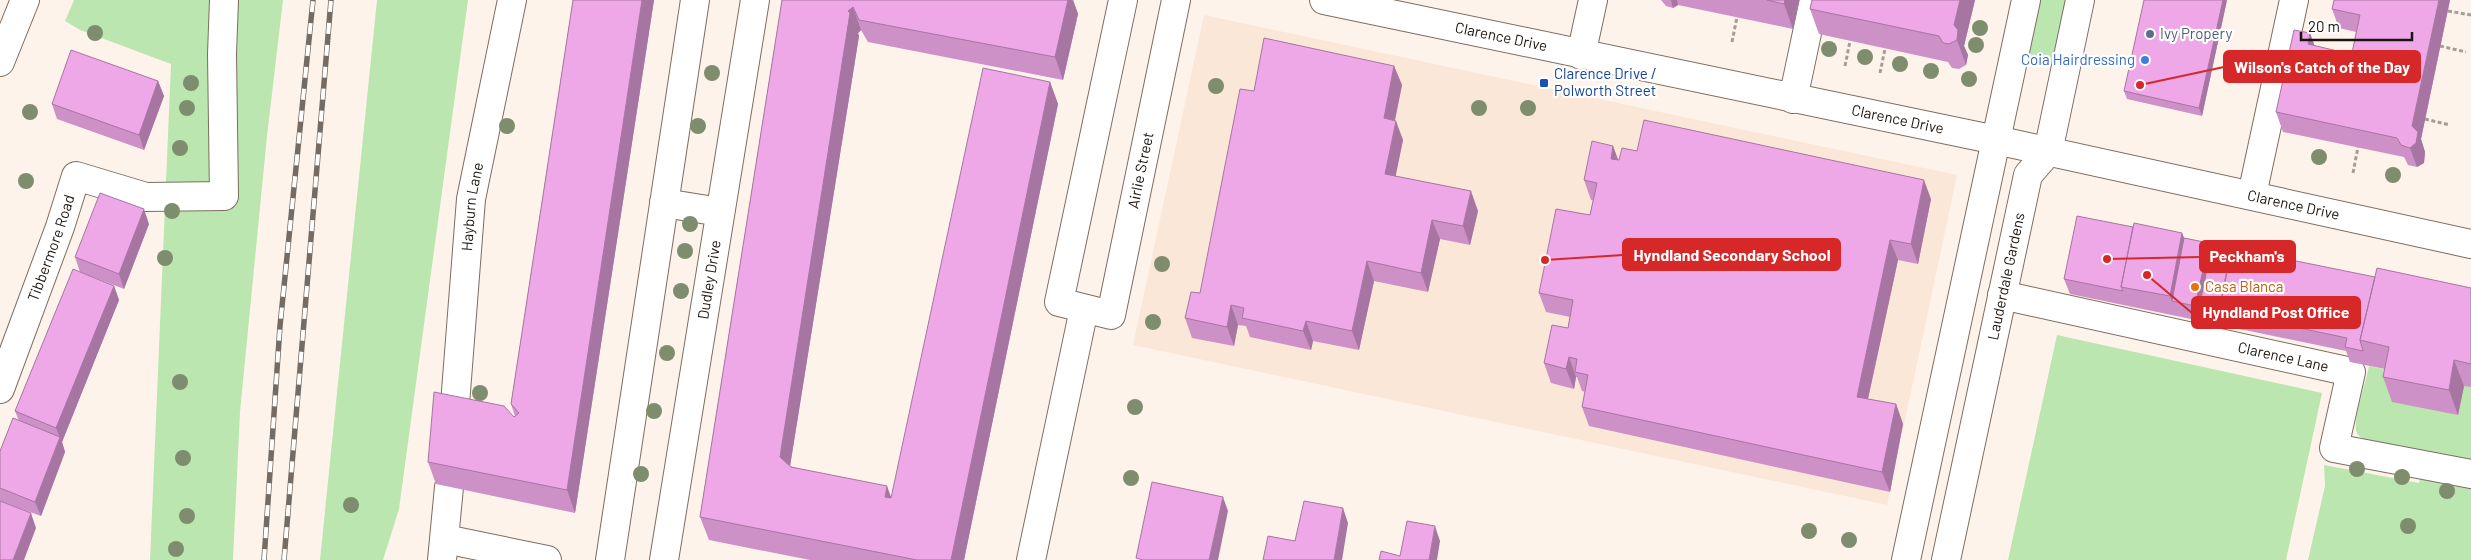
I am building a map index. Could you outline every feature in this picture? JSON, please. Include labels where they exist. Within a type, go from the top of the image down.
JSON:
[{"type":"street","points":[[0,62],[25,0]]},
{"type":"street","name":"Tibbermore Road","points":[[0,389],[60,227],[76,176],[146,197],[224,196],[222,54],[224,0]]},
{"type":"street","name":"Hayburn Lane","points":[[454,417],[471,199],[512,0]]},
{"type":"street","points":[[610,560],[695,0]]},
{"type":"street","name":"Dudley Drive","points":[[664,560],[755,0]]},
{"type":"street","name":"Airlie Street","points":[[1123,0],[1059,302],[1111,315],[1176,0]]},
{"type":"street","name":"Clarence Drive","points":[[1324,0],[1369,5],[1581,55],[1996,140],[2252,195],[2470,237]]},
{"type":"street","points":[[1581,55],[1593,0]]},
{"type":"street","points":[[1793,99],[1814,0]]},
{"type":"street","points":[[1906,560],[2026,0]]},
{"type":"street","name":"Lauderdale Gardens","points":[[1946,560],[2028,175],[2048,152],[2080,0]]},
{"type":"street","points":[[2252,195],[2294,0]]},
{"type":"street","points":[[664,203],[720,212]]},
{"type":"street","name":"Clarence Lane","points":[[2002,295],[2351,372],[2334,448],[2471,474]]},
{"type":"street","points":[[1031,560],[1084,309]]},
{"type":"street","points":[[443,549],[449,487]]},
{"type":"street","points":[[423,560],[443,549],[547,560]]},
{"type":"path","points":[[2448,11],[2471,15]]},
{"type":"path","points":[[1732,42],[1738,17]]},
{"type":"path","points":[[1844,66],[1850,40]]},
{"type":"path","points":[[2440,46],[2466,52]]},
{"type":"path","points":[[1880,73],[1885,49]]},
{"type":"path","points":[[2425,119],[2450,125]]},
{"type":"path","points":[[2353,173],[2358,147]]},
{"type":"shaded area","points":[[1204,15],[1957,175],[1887,505],[1133,345]]},
{"type":"green space","points":[[74,0],[283,0],[267,136],[240,412],[233,560],[150,560],[171,64],[80,30],[65,21]]},
{"type":"green space","points":[[377,0],[468,0],[399,509],[383,560],[320,560]]},
{"type":"green space","points":[[2039,0],[2068,0],[2056,55],[2051,62],[2036,61],[2031,57],[2028,49]]},
{"type":"green space","points":[[2057,335],[2322,393],[2286,560],[2008,560]]},
{"type":"green space","points":[[2369,366],[2471,387],[2471,461],[2364,439],[2359,436],[2356,430],[2357,416]]},
{"type":"green space","points":[[2324,465],[2419,483],[2421,475],[2471,487],[2471,560],[2308,560],[2325,486]]},
{"type":"building","points":[[573,0],[642,0],[567,490],[428,462],[434,392],[504,406],[514,417],[519,413],[511,404]]},
{"type":"building","points":[[782,0],[1068,0],[1055,57],[859,20],[853,7],[848,11],[850,13],[780,457],[791,467],[887,486],[885,497],[891,498],[983,68],[1050,82],[951,560],[917,560],[700,517]]},
{"type":"building","points":[[1767,0],[1785,0],[1784,4]]},
{"type":"building","points":[[1812,0],[1960,0],[1954,25],[1958,30],[1957,40],[1949,44],[1943,43],[1939,36],[1810,9]]},
{"type":"building","points":[[2144,0],[2223,0],[2199,108],[2124,91]]},
{"type":"building","points":[[2334,0],[2439,0],[2412,126],[2418,132],[2416,143],[2410,148],[2401,145],[2397,138],[2276,112],[2294,30],[2310,33],[2308,44],[2346,53],[2344,66],[2349,67],[2360,15],[2332,9]]},
{"type":"building","points":[[1264,38],[1394,66],[1384,118],[1396,121],[1385,174],[1471,191],[1463,226],[1432,220],[1421,273],[1367,261],[1352,331],[1306,321],[1303,331],[1242,318],[1244,308],[1231,305],[1227,327],[1185,318],[1191,292],[1200,293],[1240,89],[1254,91]]},
{"type":"building","points":[[71,50],[158,81],[139,135],[52,104]]},
{"type":"building","points":[[1644,120],[1924,180],[1911,244],[1890,240],[1857,397],[1896,404],[1882,472],[1582,407],[1588,375],[1575,372],[1577,359],[1569,357],[1566,369],[1544,363],[1552,325],[1568,328],[1573,300],[1539,293],[1556,209],[1590,215],[1597,183],[1584,180],[1592,141],[1613,146],[1611,159],[1619,160],[1622,148],[1637,151]]},
{"type":"building","points":[[100,193],[144,209],[119,274],[75,257]]},
{"type":"building","points":[[2077,216],[2133,227],[2121,287],[2123,291],[2064,279]]},
{"type":"building","points":[[2134,223],[2182,233],[2170,296],[2121,287]]},
{"type":"building","points":[[2184,238],[2209,243],[2195,306],[2172,301]]},
{"type":"building","points":[[2232,248],[2375,277],[2360,340],[2363,351],[2345,347],[2347,338],[2219,311]]},
{"type":"building","points":[[2211,250],[2230,254],[2219,311],[2221,318],[2198,313]]},
{"type":"building","points":[[2377,268],[2471,288],[2471,364],[2454,360],[2449,390],[2383,377],[2389,347],[2360,340]]},
{"type":"building","points":[[73,269],[114,286],[56,428],[15,411]]},
{"type":"building","points":[[13,418],[60,437],[35,502],[0,488],[0,451]]},
{"type":"building","points":[[1152,482],[1223,497],[1209,560],[1143,560],[1136,558]]},
{"type":"building","points":[[0,501],[31,513],[13,560],[0,560]]},
{"type":"building","points":[[1304,501],[1343,508],[1334,560],[1263,560],[1268,536],[1295,541]]},
{"type":"building","points":[[1407,521],[1435,526],[1429,560],[1379,560],[1381,551],[1400,556]]},
{"type":"railway","points":[[264,560],[280,326],[313,0]]},
{"type":"railway","points":[[284,560],[331,0]]},
{"type":"place","name":"Ivy Propery","points":[[2150,34]]},
{"type":"place","name":"Coia Hairdressing","points":[[2145,60]]},
{"type":"place","name":"Clarence Drive / Polworth Street","points":[[1544,83]]},
{"type":"place","name":"Wilson's Catch of the Day","points":[[2140,85]]},
{"type":"place","name":"Peckham's","points":[[2107,259]]},
{"type":"place","name":"Hyndland Secondary School","points":[[1545,260]]},
{"type":"place","name":"Hyndland Post Office","points":[[2147,275]]},
{"type":"place","name":"Casa Blanca","points":[[2195,287]]}]
